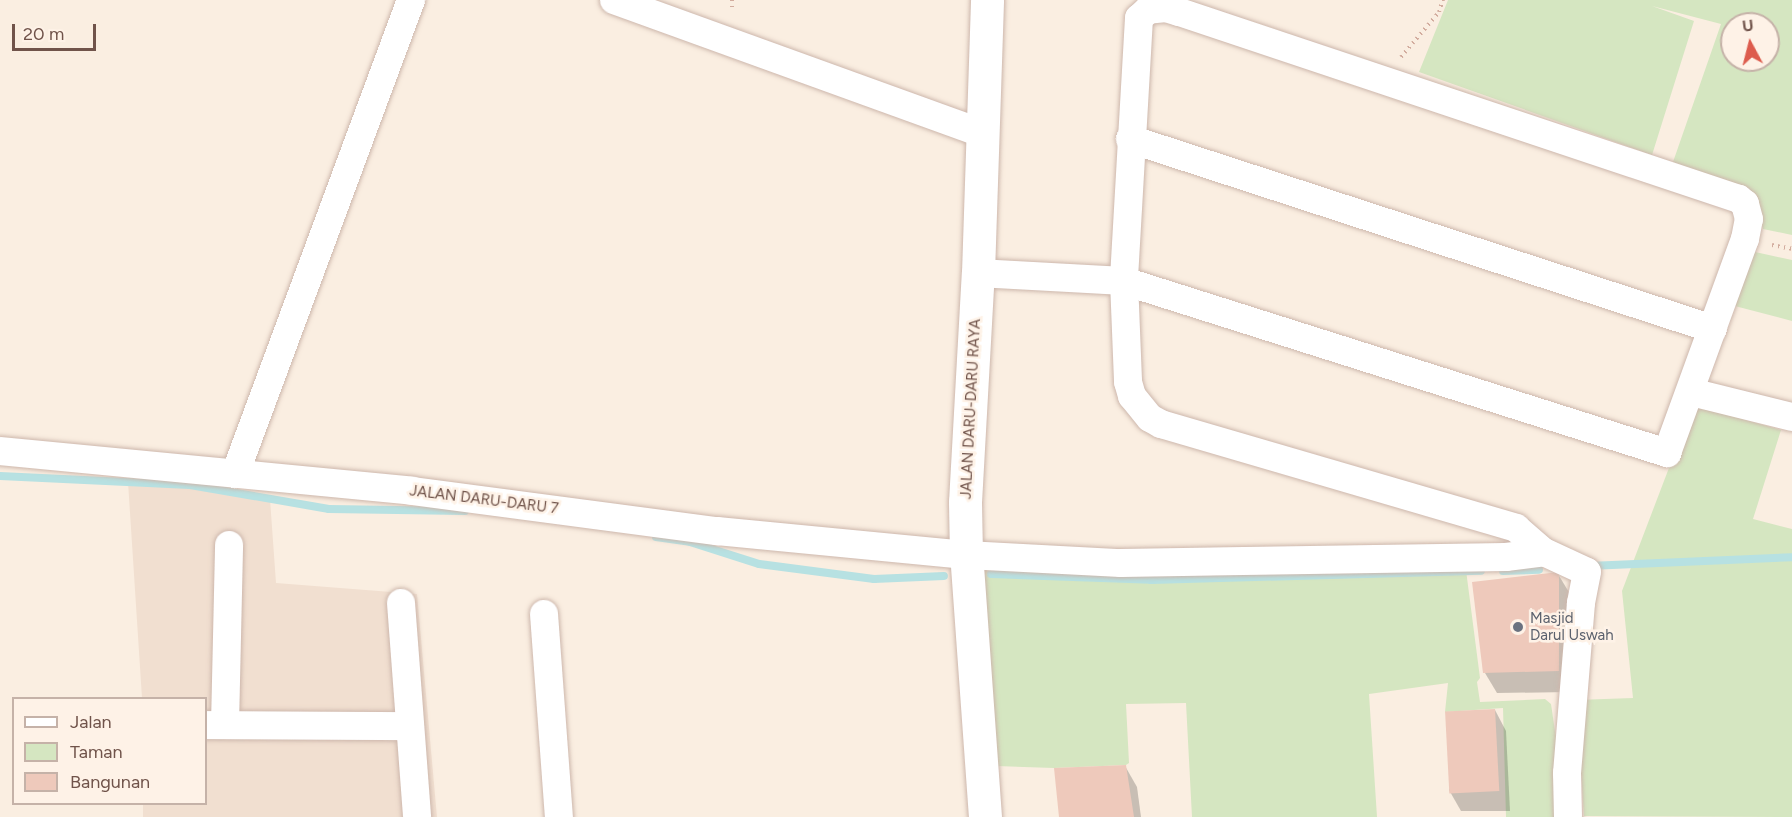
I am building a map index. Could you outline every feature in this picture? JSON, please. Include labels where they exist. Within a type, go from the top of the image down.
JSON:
[{"type":"main road","name":"JALAN DARU-DARU RAYA","points":[[985,817],[966,555],[968,434],[978,273],[987,0]]},
{"type":"street","points":[[235,474],[411,0]]},
{"type":"street","points":[[614,0],[981,133]]},
{"type":"street","points":[[978,273],[1124,280],[1667,453],[1713,329],[1749,219],[1748,209],[1739,200],[1172,10],[1148,10],[1140,15],[1130,139],[1124,280],[1128,382],[1132,396],[1150,418],[1161,423],[1516,528],[1544,552],[1587,572],[1581,603],[1568,762],[1568,817]]},
{"type":"street","points":[[1130,139],[1713,329]]},
{"type":"street","points":[[1690,392],[1792,417]]},
{"type":"street","name":"JALAN DARU-DARU 7","points":[[0,452],[412,490],[717,531],[966,555],[1121,563],[1506,557],[1544,552]]},
{"type":"street","points":[[229,546],[215,725],[410,726]]},
{"type":"street","points":[[401,603],[417,817]]},
{"type":"street","points":[[544,614],[559,817]]},
{"type":"path","points":[[1382,80],[1439,12],[1443,0]]},
{"type":"shaded area","points":[[128,482],[190,485],[270,499],[276,583],[417,594],[437,817],[143,817],[143,805],[207,805],[207,697],[142,697]]},
{"type":"green space","points":[[1448,0],[1792,0],[1792,235],[1763,229],[1753,193],[1673,162],[1720,27],[1720,72],[1780,72],[1780,12],[1720,12],[1720,24],[1652,6],[1694,21],[1652,155],[1419,72]]},
{"type":"green space","points":[[1755,252],[1792,260],[1792,321],[1731,305]]},
{"type":"green space","points":[[1693,405],[1781,430],[1753,519],[1792,529],[1792,817],[1584,816],[1576,700],[1633,698],[1622,591]]},
{"type":"green space","points":[[983,569],[1466,570],[1480,678],[1477,682],[1480,702],[1545,699],[1551,704],[1560,765],[1560,817],[1506,817],[1503,708],[1445,712],[1448,683],[1369,694],[1377,817],[1192,817],[1186,703],[1126,704],[1129,763],[1126,765],[1054,768],[996,766]]},
{"type":"building","name":"Masjid Darul Uswah","points":[[1559,572],[1559,671],[1483,673],[1472,582]]},
{"type":"building","points":[[1495,709],[1499,791],[1449,794],[1445,712]]},
{"type":"building","points":[[1126,765],[1134,817],[1059,817],[1054,768]]},
{"type":"waterway","points":[[0,476],[190,485],[329,509],[465,511]]},
{"type":"waterway","points":[[656,537],[690,542],[759,564],[874,579],[944,576]]},
{"type":"waterway","points":[[1589,566],[1792,557]]},
{"type":"waterway","points":[[1503,571],[1539,570]]},
{"type":"waterway","points":[[991,574],[1151,580],[1481,571]]},
{"type":"place","name":"Masjid Darul Uswah","points":[[1518,627]]}]
